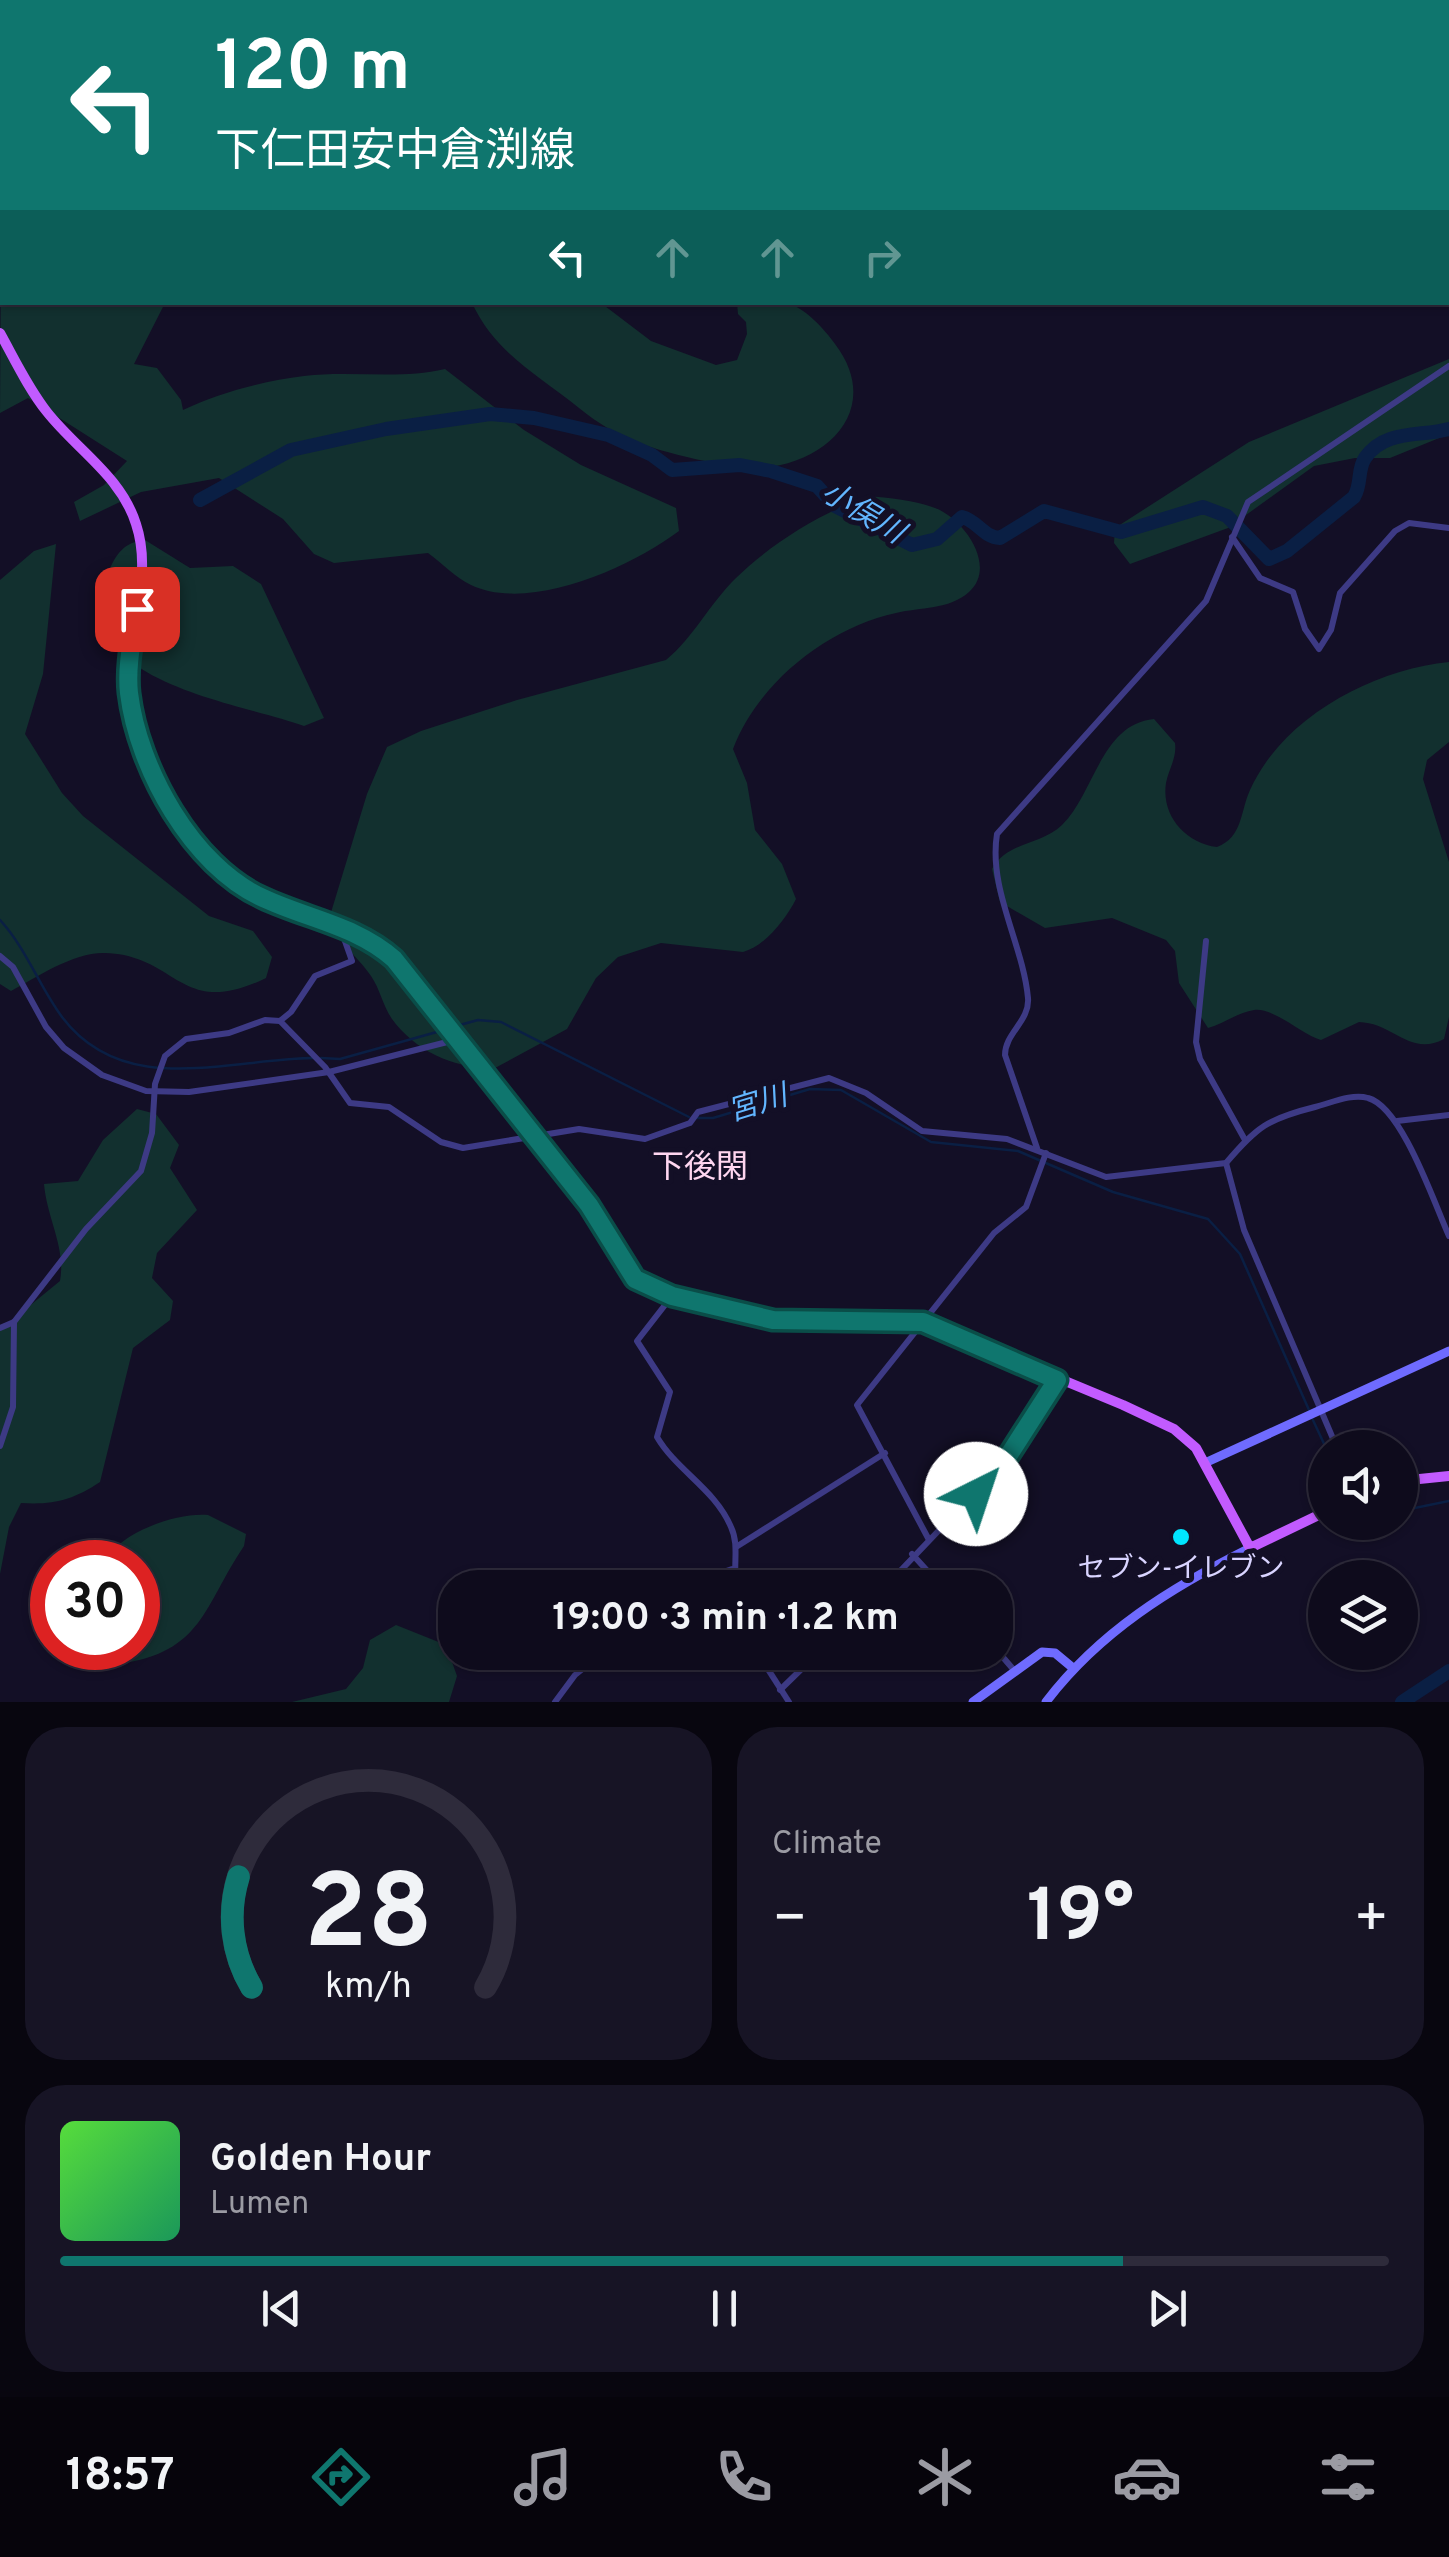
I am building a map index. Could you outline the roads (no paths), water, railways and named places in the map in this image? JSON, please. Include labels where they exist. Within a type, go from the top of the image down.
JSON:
[{"type":"main road","points":[[0,333],[46,411],[116,486],[132,510],[144,564],[130,654],[129,692],[136,724],[182,828],[202,855],[236,883],[384,950],[447,1022],[589,1205],[624,1268],[648,1287],[672,1296],[773,1320],[923,1322],[1174,1429],[1207,1462],[1250,1548],[1308,1520]]},
{"type":"main road","points":[[1418,1479],[1449,1476]]},
{"type":"street","points":[[1038,1149],[1005,1055],[1005,1044],[1023,1018],[1028,999],[1002,894],[997,834],[1191,621],[1214,588],[1248,502],[1448,369]]},
{"type":"street","points":[[1232,537],[1260,578],[1293,592],[1305,629],[1319,649],[1330,630],[1340,593],[1396,531],[1409,523],[1449,528]]},
{"type":"street","points":[[280,1021],[291,1012],[315,976],[352,961],[340,927]]},
{"type":"street","points":[[1206,941],[1196,1042],[1216,1091],[1245,1140]]},
{"type":"street","points":[[0,956],[14,967],[46,1027],[64,1048],[102,1075],[155,1088],[189,1092],[327,1069],[458,1036]]},
{"type":"street","points":[[0,1328],[14,1322],[86,1229],[141,1171],[152,1133],[155,1088],[165,1056],[186,1039],[229,1034],[266,1020],[280,1021],[327,1069],[340,1094],[350,1103],[389,1106],[440,1142],[462,1148],[595,1129],[645,1139],[690,1123],[696,1114],[795,1084],[829,1078],[866,1093],[922,1131],[1007,1139],[1106,1177],[1226,1163],[1245,1140],[1272,1118],[1356,1096],[1372,1098],[1398,1120],[1449,1236]]},
{"type":"street","points":[[1398,1120],[1449,1116]]},
{"type":"street","points":[[928,1538],[857,1404],[994,1233],[1026,1206],[1046,1153]]},
{"type":"street","points":[[1226,1163],[1244,1230],[1328,1430]]},
{"type":"street","points":[[672,1296],[637,1341],[670,1392],[657,1437],[720,1506],[736,1547],[729,1570]]},
{"type":"street","points":[[0,1446],[13,1407],[14,1322]]},
{"type":"street","points":[[1207,1462],[1449,1352]]},
{"type":"street","points":[[899,1570],[1005,1461],[1057,1380]]},
{"type":"street","points":[[736,1547],[885,1452]]},
{"type":"street","points":[[1046,1702],[1073,1668],[1160,1598],[1250,1548]]},
{"type":"street","points":[[912,1554],[927,1570]]},
{"type":"street","points":[[973,1702],[1013,1670],[1048,1652],[1073,1668]]},
{"type":"street","points":[[556,1702],[581,1670]]},
{"type":"street","points":[[768,1670],[788,1702]]},
{"type":"street","points":[[780,1690],[801,1670]]},
{"type":"waterway","name":"小俣川","points":[[200,500],[291,450],[386,429],[490,414],[534,418],[608,435],[652,455],[672,470],[740,465],[771,471],[817,486],[835,506],[912,545],[937,539],[962,517],[1000,538],[1044,511],[1121,532],[1203,507],[1227,516],[1269,559],[1287,551],[1354,497],[1365,458],[1382,442],[1449,429]]},
{"type":"waterway","name":"宮川","points":[[0,920],[62,1017],[87,1042],[115,1058],[178,1069],[313,1058]]},
{"type":"waterway","name":"宮川","points":[[456,1026],[478,1020],[501,1022],[689,1117]]},
{"type":"waterway","name":"宮川","points":[[321,1058],[340,1059],[444,1030]]},
{"type":"waterway","name":"宮川","points":[[697,1118],[713,1118],[810,1089],[841,1090],[931,1142],[1018,1151],[1113,1192],[1208,1219],[1240,1254],[1309,1410]]},
{"type":"waterway","name":"宮川","points":[[1312,1418],[1318,1430]]},
{"type":"waterway","name":"宮川","points":[[1418,1507],[1449,1501]]},
{"type":"waterway","points":[[1402,1702],[1449,1671]]},
{"type":"place","name":"セブン-イレブン","points":[[1181,1537]]},
{"type":"district","name":"下後閑","points":[[700,1169]]}]
